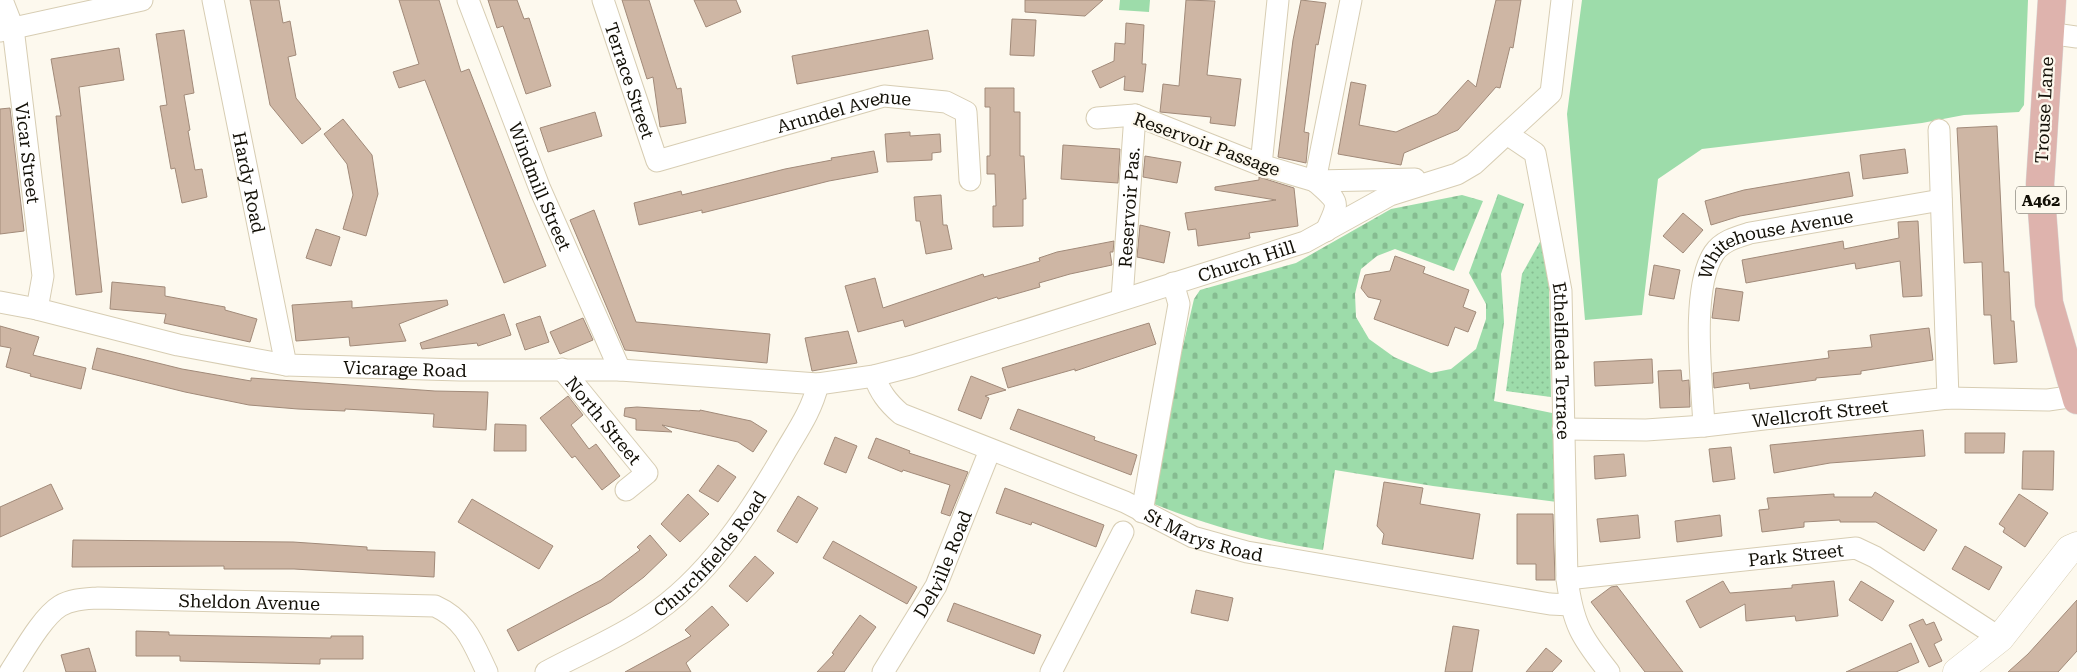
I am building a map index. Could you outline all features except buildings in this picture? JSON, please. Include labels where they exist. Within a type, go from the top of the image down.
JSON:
[{"type":"main road","name":"Trouse Lane","points":[[2052,0],[2048,33],[2040,184],[2049,303],[2076,398]]},
{"type":"main road","points":[[1960,670],[2000,638],[2075,540]]},
{"type":"street","name":"Vicar Street","points":[[2,0],[43,276],[37,309]]},
{"type":"street","points":[[6,30],[142,0]]},
{"type":"street","name":"Hardy Road","points":[[212,0],[286,365]]},
{"type":"street","name":"Windmill Street","points":[[468,0],[540,189],[620,370]]},
{"type":"street","name":"Terrace Street","points":[[603,0],[657,161]]},
{"type":"street","points":[[1260,165],[1278,0]]},
{"type":"street","points":[[1315,181],[1351,0]]},
{"type":"street","name":"Church Hill","points":[[818,384],[874,376],[913,366],[1173,282],[1305,242],[1390,195],[1455,176],[1474,164],[1551,93],[1562,0]]},
{"type":"street","points":[[2048,33],[2077,37]]},
{"type":"street","name":"Arundel Avenue","points":[[657,161],[884,96],[946,102],[966,112],[970,180]]},
{"type":"street","name":"Reservoir Passage","points":[[1097,118],[1134,114],[1260,165],[1315,181],[1402,181],[1455,176]]},
{"type":"street","name":"Reservoir Pas.","points":[[1122,299],[1134,114]]},
{"type":"street","points":[[1939,130],[1948,398]]},
{"type":"street","name":"Ethelfleda Terrace","points":[[1507,134],[1535,152],[1550,222],[1561,291],[1563,429],[1568,579],[1571,605],[1578,629],[1609,672]]},
{"type":"street","name":"Reservoir Passage","points":[[1315,181],[1334,198],[1336,209],[1326,231]]},
{"type":"street","name":"Whitehouse Avenue","points":[[1704,426],[1701,302],[1705,270],[1715,252],[1729,239],[1750,232],[1941,200]]},
{"type":"street","points":[[1142,512],[1179,304],[1173,282]]},
{"type":"street","name":"Vicarage Road","points":[[0,302],[37,309],[178,345],[286,365],[460,370],[620,370],[818,384]]},
{"type":"street","name":"North Street","points":[[562,369],[647,472],[626,490]]},
{"type":"street","name":"St Marys Road","points":[[874,376],[880,392],[900,414],[1110,496],[1193,537],[1247,552],[1550,604],[1571,605]]},
{"type":"street","name":"Churchfields Road","points":[[546,672],[647,618],[689,583],[744,518],[809,412],[818,384]]},
{"type":"street","name":"Wellcroft Street","points":[[1563,429],[1646,430],[1704,426],[1948,398],[2048,400],[2076,398]]},
{"type":"street","name":"Delville Road","points":[[883,672],[936,586],[990,450]]},
{"type":"street","points":[[1051,672],[1123,532]]},
{"type":"street","name":"Park Street","points":[[1568,579],[1856,548],[1875,556],[2000,638]]},
{"type":"street","name":"Sheldon Avenue","points":[[10,672],[45,621],[58,606],[74,600],[98,598],[435,606],[458,620],[467,631],[487,672]]},
{"type":"green space","points":[[1120,0],[1150,0],[1149,12],[1119,10]]},
{"type":"green space","points":[[1582,0],[2028,0],[2024,105],[2019,112],[1964,115],[1922,123],[1702,149],[1658,179],[1642,315],[1585,320],[1567,114]]},
{"type":"green space","points":[[1498,194],[1524,204],[1501,274],[1504,322],[1494,401],[1552,413],[1557,502],[1433,486],[1335,470],[1323,550],[1237,532],[1154,504],[1179,363],[1194,299],[1200,290],[1296,263],[1391,209],[1462,195],[1483,201],[1454,271],[1395,249],[1377,256],[1361,269],[1355,294],[1356,317],[1369,339],[1394,357],[1431,373],[1451,369],[1476,349],[1486,319],[1486,304],[1469,273]]},
{"type":"green space","points":[[1541,240],[1549,287],[1551,397],[1506,391],[1522,274]]}]
